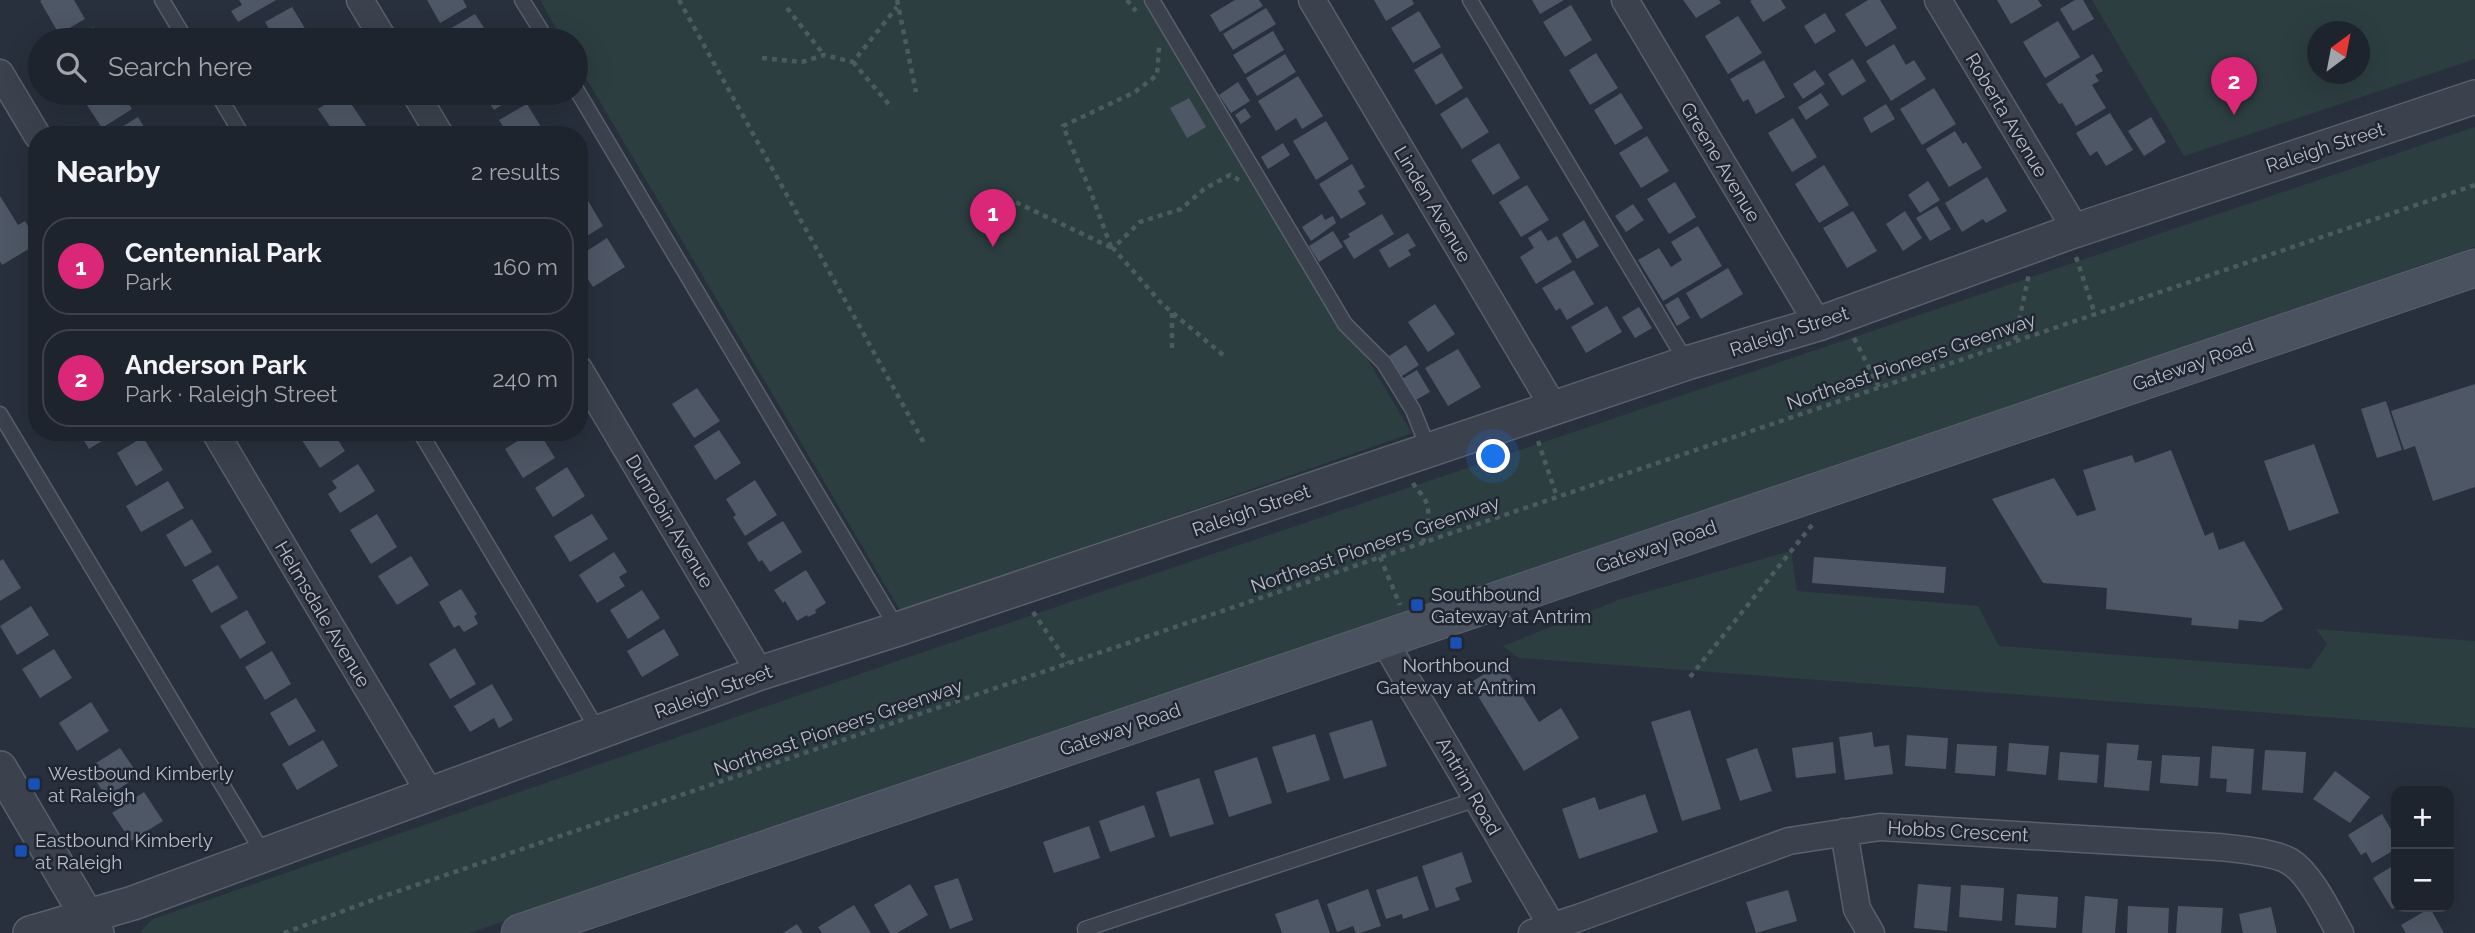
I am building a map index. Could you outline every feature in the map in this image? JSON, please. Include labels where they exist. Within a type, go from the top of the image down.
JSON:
[{"type":"main road","name":"Gateway Road","points":[[528,932],[2475,268]]},
{"type":"street","points":[[360,0],[377,28]]},
{"type":"street","name":"Linden Avenue","points":[[1312,0],[1544,418]]},
{"type":"street","name":"Greene Avenue","points":[[1625,0],[1830,320]]},
{"type":"street","name":"Roberta Avenue","points":[[1938,0],[2072,232]]},
{"type":"street","points":[[0,73],[32,126]]},
{"type":"street","name":"Raleigh Street","points":[[30,933],[92,924],[133,903],[263,853],[760,673],[1016,590],[1417,454],[1544,418],[1687,363],[1830,320],[2072,232],[2475,97]]},
{"type":"street","points":[[422,105],[435,126]]},
{"type":"street","name":"Dunrobin Avenue","points":[[588,384],[760,673]]},
{"type":"street","name":"Helmsdale Avenue","points":[[220,441],[431,794]]},
{"type":"street","name":"Antrim Road","points":[[1397,635],[1477,799],[1547,931]]},
{"type":"street","points":[[0,768],[92,924]]},
{"type":"street","name":"Hobbs Crescent","points":[[1547,931],[1789,841],[1880,827],[2218,846],[2260,853],[2289,861],[2312,884],[2340,933]]},
{"type":"street","points":[[1844,832],[1857,909],[1871,933]]},
{"type":"lane","points":[[162,0],[179,28]]},
{"type":"lane","points":[[523,0],[540,28]]},
{"type":"lane","points":[[1152,0],[1345,324],[1384,363],[1413,410],[1417,454]]},
{"type":"lane","points":[[1470,0],[1687,363]]},
{"type":"lane","points":[[224,105],[237,126]]},
{"type":"lane","points":[[586,105],[898,629]]},
{"type":"lane","points":[[0,414],[263,853]]},
{"type":"lane","points":[[425,441],[599,732]]},
{"type":"lane","points":[[1085,929],[1477,799]]},
{"type":"path","points":[[679,0],[924,443]]},
{"type":"path","points":[[897,0],[916,92]]},
{"type":"path","points":[[1127,0],[1143,21]]},
{"type":"path","points":[[853,62],[897,7]]},
{"type":"path","points":[[787,8],[824,55]]},
{"type":"path","points":[[1112,248],[1063,126],[1135,92],[1157,75],[1159,45],[1154,37]]},
{"type":"path","points":[[762,58],[803,62],[824,55],[853,62],[892,108]]},
{"type":"path","points":[[1112,248],[1140,222],[1181,209],[1204,189],[1230,175],[1244,183]]},
{"type":"path","name":"Northeast Pioneers Greenway","points":[[284,933],[394,892],[2475,185]]},
{"type":"path","points":[[1007,198],[1112,248],[1172,312],[1223,355]]},
{"type":"path","points":[[2072,232],[2095,314]]},
{"type":"path","points":[[2015,341],[2035,245]]},
{"type":"path","points":[[1172,312],[1172,353]]},
{"type":"path","points":[[1830,320],[1879,387]]},
{"type":"path","points":[[1544,418],[1557,497]]},
{"type":"path","points":[[1417,454],[1415,489],[1425,498],[1428,529],[1423,542]]},
{"type":"path","points":[[1690,677],[1812,525]]},
{"type":"path","points":[[1380,557],[1397,635]]},
{"type":"path","points":[[1016,590],[1068,663]]},
{"type":"shaded area","points":[[540,0],[1151,0],[1412,433],[901,612],[588,81],[588,28],[556,28]]},
{"type":"shaded area","points":[[2092,0],[2475,0],[2475,59],[2184,156]]},
{"type":"shaded area","points":[[2475,127],[2475,247],[469,933],[141,931],[153,919],[935,648]]},
{"type":"shaded area","points":[[1791,551],[1797,591],[1978,606],[1999,646],[2310,669],[2327,644],[2316,629],[2475,641],[2475,728],[1519,658],[1503,646],[1618,600]]},
{"type":"building","points":[[74,0],[85,19],[69,28],[56,28],[40,1]]},
{"type":"building","points":[[239,0],[276,0],[238,22],[231,11],[242,5]]},
{"type":"building","points":[[427,0],[463,0],[467,7],[440,23]]},
{"type":"building","points":[[1235,0],[1259,0],[1263,6],[1220,32],[1210,15]]},
{"type":"building","points":[[1374,0],[1412,0],[1414,4],[1386,21]]},
{"type":"building","points":[[1532,0],[1564,0],[1540,14]]},
{"type":"building","points":[[1683,0],[1719,0],[1721,3],[1696,18]]},
{"type":"building","points":[[1781,0],[1786,8],[1763,22],[1750,1]]},
{"type":"building","points":[[1868,0],[1880,0],[1897,28],[1866,47],[1845,14]]},
{"type":"building","points":[[1997,0],[2038,0],[2042,6],[2011,24]]},
{"type":"building","points":[[2075,0],[2083,0],[2094,19],[2073,31],[2060,9]]},
{"type":"building","points":[[1571,5],[1592,40],[1565,57],[1543,22]]},
{"type":"building","points":[[292,7],[305,28],[269,28],[265,22]]},
{"type":"building","points":[[1266,8],[1276,24],[1233,50],[1223,34]]},
{"type":"building","points":[[1419,11],[1441,47],[1413,63],[1391,28]]},
{"type":"building","points":[[1825,13],[1836,31],[1815,44],[1804,26]]},
{"type":"building","points":[[475,14],[484,28],[451,28]]},
{"type":"building","points":[[1738,16],[1762,53],[1728,74],[1705,36]]},
{"type":"building","points":[[2058,21],[2080,57],[2045,78],[2023,42]]},
{"type":"building","points":[[1273,31],[1284,50],[1245,74],[1233,55]]},
{"type":"building","points":[[1894,44],[1906,65],[1914,60],[1926,79],[1891,101],[1866,61]]},
{"type":"building","points":[[1442,53],[1463,88],[1436,105],[1414,70]]},
{"type":"building","points":[[1596,53],[1618,88],[1590,105],[1569,70]]},
{"type":"building","points":[[1285,54],[1296,72],[1257,96],[1246,78]]},
{"type":"building","points":[[2093,54],[2103,71],[2095,75],[2099,81],[2092,85],[2106,108],[2076,126],[2046,84]]},
{"type":"building","points":[[1853,59],[1866,81],[1842,96],[1828,74]]},
{"type":"building","points":[[1764,60],[1785,97],[1756,114],[1748,99],[1743,102],[1730,79]]},
{"type":"building","points":[[1815,70],[1825,84],[1803,99],[1793,84]]},
{"type":"building","points":[[1298,76],[1323,116],[1302,129],[1296,118],[1276,131],[1258,101]]},
{"type":"building","points":[[1238,82],[1250,101],[1231,113],[1219,95]]},
{"type":"building","points":[[1934,88],[1956,124],[1922,145],[1900,109]]},
{"type":"building","points":[[1621,93],[1643,128],[1615,145],[1594,110]]},
{"type":"building","points":[[1821,93],[1829,105],[1806,120],[1798,107]]},
{"type":"building","points":[[1467,97],[1489,132],[1462,149],[1440,114]]},
{"type":"building","points":[[1189,98],[1206,127],[1187,138],[1170,108]]},
{"type":"building","points":[[1886,104],[1895,119],[1871,133],[1863,118]]},
{"type":"building","points":[[87,105],[130,105],[132,109],[105,126],[101,126]]},
{"type":"building","points":[[324,105],[352,105],[366,126],[330,126],[318,109]]},
{"type":"building","points":[[528,105],[540,126],[503,126],[499,120]]},
{"type":"building","points":[[1245,108],[1251,117],[1241,124],[1235,115]]},
{"type":"building","points":[[2110,113],[2133,150],[2106,166],[2097,151],[2090,156],[2076,133]]},
{"type":"building","points":[[138,117],[144,126],[124,126]]},
{"type":"building","points":[[2151,117],[2166,142],[2144,156],[2128,131]]},
{"type":"building","points":[[1793,118],[1817,157],[1792,172],[1768,133]]},
{"type":"building","points":[[1326,121],[1349,159],[1316,180],[1293,141]]},
{"type":"building","points":[[1955,131],[1963,144],[1966,142],[1982,168],[1949,187],[1926,149]]},
{"type":"building","points":[[1647,136],[1669,171],[1641,188],[1619,153]]},
{"type":"building","points":[[1283,143],[1290,155],[1268,169],[1261,157]]},
{"type":"building","points":[[1499,143],[1520,178],[1493,195],[1471,160]]},
{"type":"building","points":[[1352,164],[1365,187],[1358,191],[1366,204],[1341,219],[1319,184]]},
{"type":"building","points":[[1824,165],[1849,205],[1819,223],[1795,184]]},
{"type":"building","points":[[1987,177],[2007,211],[1986,223],[1983,219],[1962,232],[1945,203]]},
{"type":"building","points":[[1928,181],[1940,200],[1920,213],[1908,195]]},
{"type":"building","points":[[1675,182],[1696,217],[1669,234],[1647,199]]},
{"type":"building","points":[[1527,185],[1549,220],[1521,237],[1499,202]]},
{"type":"building","points":[[0,196],[18,225],[25,221],[28,226],[28,249],[2,265]]},
{"type":"building","points":[[588,201],[603,226],[588,235]]},
{"type":"building","points":[[1633,204],[1644,220],[1626,232],[1615,216]]},
{"type":"building","points":[[1937,206],[1951,229],[1930,241],[1916,218]]},
{"type":"building","points":[[1853,211],[1877,251],[1847,268],[1823,228]]},
{"type":"building","points":[[1905,211],[1922,238],[1903,251],[1886,224]]},
{"type":"building","points":[[1322,214],[1325,220],[1333,216],[1336,223],[1311,241],[1302,227]]},
{"type":"building","points":[[1382,214],[1394,234],[1354,259],[1343,241],[1350,237],[1348,234]]},
{"type":"building","points":[[1584,220],[1599,246],[1577,259],[1562,234]]},
{"type":"building","points":[[1698,226],[1722,266],[1663,301],[1638,260],[1659,248],[1671,267],[1682,260],[1671,242]]},
{"type":"building","points":[[1541,230],[1548,241],[1557,236],[1572,262],[1536,284],[1520,257],[1534,248],[1528,238]]},
{"type":"building","points":[[1333,231],[1343,247],[1319,262],[1309,246]]},
{"type":"building","points":[[1408,233],[1416,246],[1408,250],[1411,255],[1389,268],[1379,250]]},
{"type":"building","points":[[607,238],[625,267],[593,287],[588,280],[588,250]]},
{"type":"building","points":[[1728,268],[1743,294],[1701,319],[1686,293]]},
{"type":"building","points":[[1574,270],[1594,304],[1567,320],[1560,308],[1556,311],[1542,288]]},
{"type":"building","points":[[1678,297],[1690,318],[1677,326],[1665,305]]},
{"type":"building","points":[[1435,304],[1455,334],[1428,352],[1408,322]]},
{"type":"building","points":[[1607,306],[1622,332],[1586,353],[1571,327]]},
{"type":"building","points":[[1639,307],[1652,328],[1635,338],[1622,317]]},
{"type":"building","points":[[1406,345],[1419,365],[1402,376],[1389,356]]},
{"type":"building","points":[[1458,349],[1481,387],[1448,406],[1425,368]]},
{"type":"building","points":[[1417,370],[1430,392],[1414,401],[1402,379]]},
{"type":"building","points":[[2475,384],[2475,487],[2433,501],[2415,446],[2404,450],[2391,411]]},
{"type":"building","points":[[697,388],[720,421],[694,438],[672,404]]},
{"type":"building","points":[[2386,401],[2402,450],[2377,458],[2361,409]]},
{"type":"building","points":[[719,430],[741,463],[715,480],[694,446]]},
{"type":"building","points":[[84,441],[102,441],[89,449]]},
{"type":"building","points":[[136,441],[145,441],[163,470],[136,486],[117,453]]},
{"type":"building","points":[[303,441],[339,441],[345,451],[320,468]]},
{"type":"building","points":[[518,441],[545,441],[555,458],[523,478],[505,449]]},
{"type":"building","points":[[2314,444],[2339,513],[2289,531],[2264,461]]},
{"type":"building","points":[[2171,450],[2205,536],[2213,532],[2219,550],[2244,541],[2283,609],[2262,622],[2239,620],[2238,629],[2191,625],[2192,618],[2106,609],[2107,588],[2043,583],[1992,499],[2054,478],[2077,516],[2096,510],[2083,470],[2132,455],[2135,463]]},
{"type":"building","points":[[358,464],[375,491],[340,513],[328,494],[337,488],[332,481]]},
{"type":"building","points":[[567,467],[585,496],[553,517],[535,488]]},
{"type":"building","points":[[755,480],[777,515],[745,536],[726,499]]},
{"type":"building","points":[[168,481],[184,508],[141,532],[126,506]]},
{"type":"building","points":[[377,514],[397,547],[371,564],[350,530]]},
{"type":"building","points":[[592,514],[608,539],[570,562],[554,536]]},
{"type":"building","points":[[192,519],[212,552],[185,567],[166,535]]},
{"type":"building","points":[[783,521],[802,552],[770,572],[762,560],[759,562],[747,543]]},
{"type":"building","points":[[614,552],[627,572],[619,577],[625,586],[597,603],[579,575]]},
{"type":"building","points":[[411,556],[429,585],[397,605],[378,576]]},
{"type":"building","points":[[1814,557],[1946,567],[1944,593],[1812,583]]},
{"type":"building","points":[[3,559],[21,588],[0,601],[0,561]]},
{"type":"building","points":[[218,565],[238,598],[211,613],[192,580]]},
{"type":"building","points":[[806,570],[826,603],[815,610],[816,613],[797,621],[785,601],[783,603],[774,590]]},
{"type":"building","points":[[461,589],[477,614],[474,616],[478,624],[464,632],[459,625],[454,628],[439,602]]},
{"type":"building","points":[[642,590],[660,618],[628,639],[610,610]]},
{"type":"building","points":[[31,606],[49,635],[17,655],[0,626]]},
{"type":"building","points":[[247,610],[266,643],[240,659],[220,626]]},
{"type":"building","points":[[664,629],[679,655],[642,677],[627,651]]},
{"type":"building","points":[[455,648],[476,684],[450,699],[429,664]]},
{"type":"building","points":[[54,649],[72,678],[40,698],[22,669]]},
{"type":"building","points":[[272,651],[291,684],[265,700],[245,667]]},
{"type":"building","points":[[1502,663],[1539,722],[1561,708],[1579,738],[1524,771],[1470,683]]},
{"type":"building","points":[[492,684],[513,720],[499,728],[494,718],[470,732],[454,706]]},
{"type":"building","points":[[296,698],[316,731],[289,746],[270,713]]},
{"type":"building","points":[[91,702],[109,731],[77,751],[59,723]]},
{"type":"building","points":[[1690,710],[1721,809],[1682,821],[1651,722]]},
{"type":"building","points":[[1372,720],[1387,766],[1344,779],[1329,733]]},
{"type":"building","points":[[1872,732],[1874,747],[1889,745],[1893,774],[1845,780],[1839,737]]},
{"type":"building","points":[[1315,734],[1330,780],[1287,793],[1272,747]]},
{"type":"building","points":[[1907,735],[1948,738],[1946,769],[1905,766]]},
{"type":"building","points":[[323,740],[338,766],[297,790],[282,764]]},
{"type":"building","points":[[1833,742],[1836,773],[1796,778],[1792,748]]},
{"type":"building","points":[[2009,743],[2049,746],[2046,775],[2007,771]]},
{"type":"building","points":[[2107,743],[2139,745],[2137,760],[2152,761],[2149,791],[2104,787]]},
{"type":"building","points":[[1957,744],[1997,746],[1995,776],[1955,773]]},
{"type":"building","points":[[2212,746],[2254,749],[2251,794],[2226,792],[2227,779],[2210,778]]},
{"type":"building","points":[[120,748],[139,776],[106,797],[88,768]]},
{"type":"building","points":[[1757,748],[1772,791],[1740,801],[1726,759]]},
{"type":"building","points":[[2265,750],[2306,752],[2303,793],[2262,790]]},
{"type":"building","points":[[2060,752],[2099,755],[2097,783],[2058,780]]},
{"type":"building","points":[[2162,755],[2200,757],[2198,786],[2160,783]]},
{"type":"building","points":[[1257,757],[1272,803],[1229,817],[1214,771]]},
{"type":"building","points":[[2335,771],[2370,797],[2350,823],[2313,799]]},
{"type":"building","points":[[1199,778],[1214,824],[1170,837],[1156,792]]},
{"type":"building","points":[[144,792],[163,821],[131,841],[112,813]]},
{"type":"building","points":[[1645,794],[1658,832],[1579,859],[1562,809],[1595,797],[1599,810]]},
{"type":"building","points":[[1144,805],[1155,837],[1110,852],[1099,821]]},
{"type":"building","points":[[2382,814],[2391,829],[2391,852],[2372,863],[2366,852],[2361,855],[2348,835]]},
{"type":"building","points":[[1089,826],[1100,858],[1054,873],[1043,842]]},
{"type":"building","points":[[1462,852],[1472,882],[1455,888],[1460,900],[1436,908],[1422,866]]},
{"type":"building","points":[[2391,867],[2391,907],[2373,878]]},
{"type":"building","points":[[1417,876],[1429,910],[1403,919],[1402,914],[1386,919],[1376,890]]},
{"type":"building","points":[[958,878],[973,920],[950,929],[934,886]]},
{"type":"building","points":[[910,884],[928,915],[897,933],[890,933],[874,905]]},
{"type":"building","points":[[1918,884],[1951,887],[1947,931],[1914,928]]},
{"type":"building","points":[[1961,885],[2004,888],[2002,921],[1959,917]]},
{"type":"building","points":[[1368,889],[1381,926],[1360,933],[1356,933],[1353,926],[1337,932],[1327,904]]},
{"type":"building","points":[[1788,890],[1797,921],[1756,933],[1746,902]]},
{"type":"building","points":[[2017,894],[2058,897],[2056,928],[2015,925]]},
{"type":"building","points":[[2085,896],[2118,899],[2115,933],[2082,933]]},
{"type":"building","points":[[1318,899],[1330,933],[1282,933],[1275,914]]},
{"type":"building","points":[[854,905],[871,933],[822,933],[818,927]]},
{"type":"building","points":[[2128,906],[2169,908],[2168,933],[2127,933]]},
{"type":"building","points":[[2178,906],[2223,908],[2221,933],[2176,933]]},
{"type":"building","points":[[2271,907],[2277,933],[2243,933],[2239,914]]},
{"type":"building","points":[[2423,912],[2432,912],[2444,933],[2406,933],[2401,925]]},
{"type":"building","points":[[797,924],[803,933],[783,933]]},
{"type":"place","name":"Anderson Park","points":[[2234,115]]},
{"type":"place","name":"Centennial Park","points":[[993,247]]},
{"type":"place","name":"Southbound Gateway at Antrim","points":[[1417,605]]},
{"type":"place","name":"Northbound Gateway at Antrim","points":[[1456,643]]},
{"type":"place","name":"Westbound Kimberly at Raleigh","points":[[34,784]]},
{"type":"place","name":"Eastbound Kimberly at Raleigh","points":[[21,851]]}]
